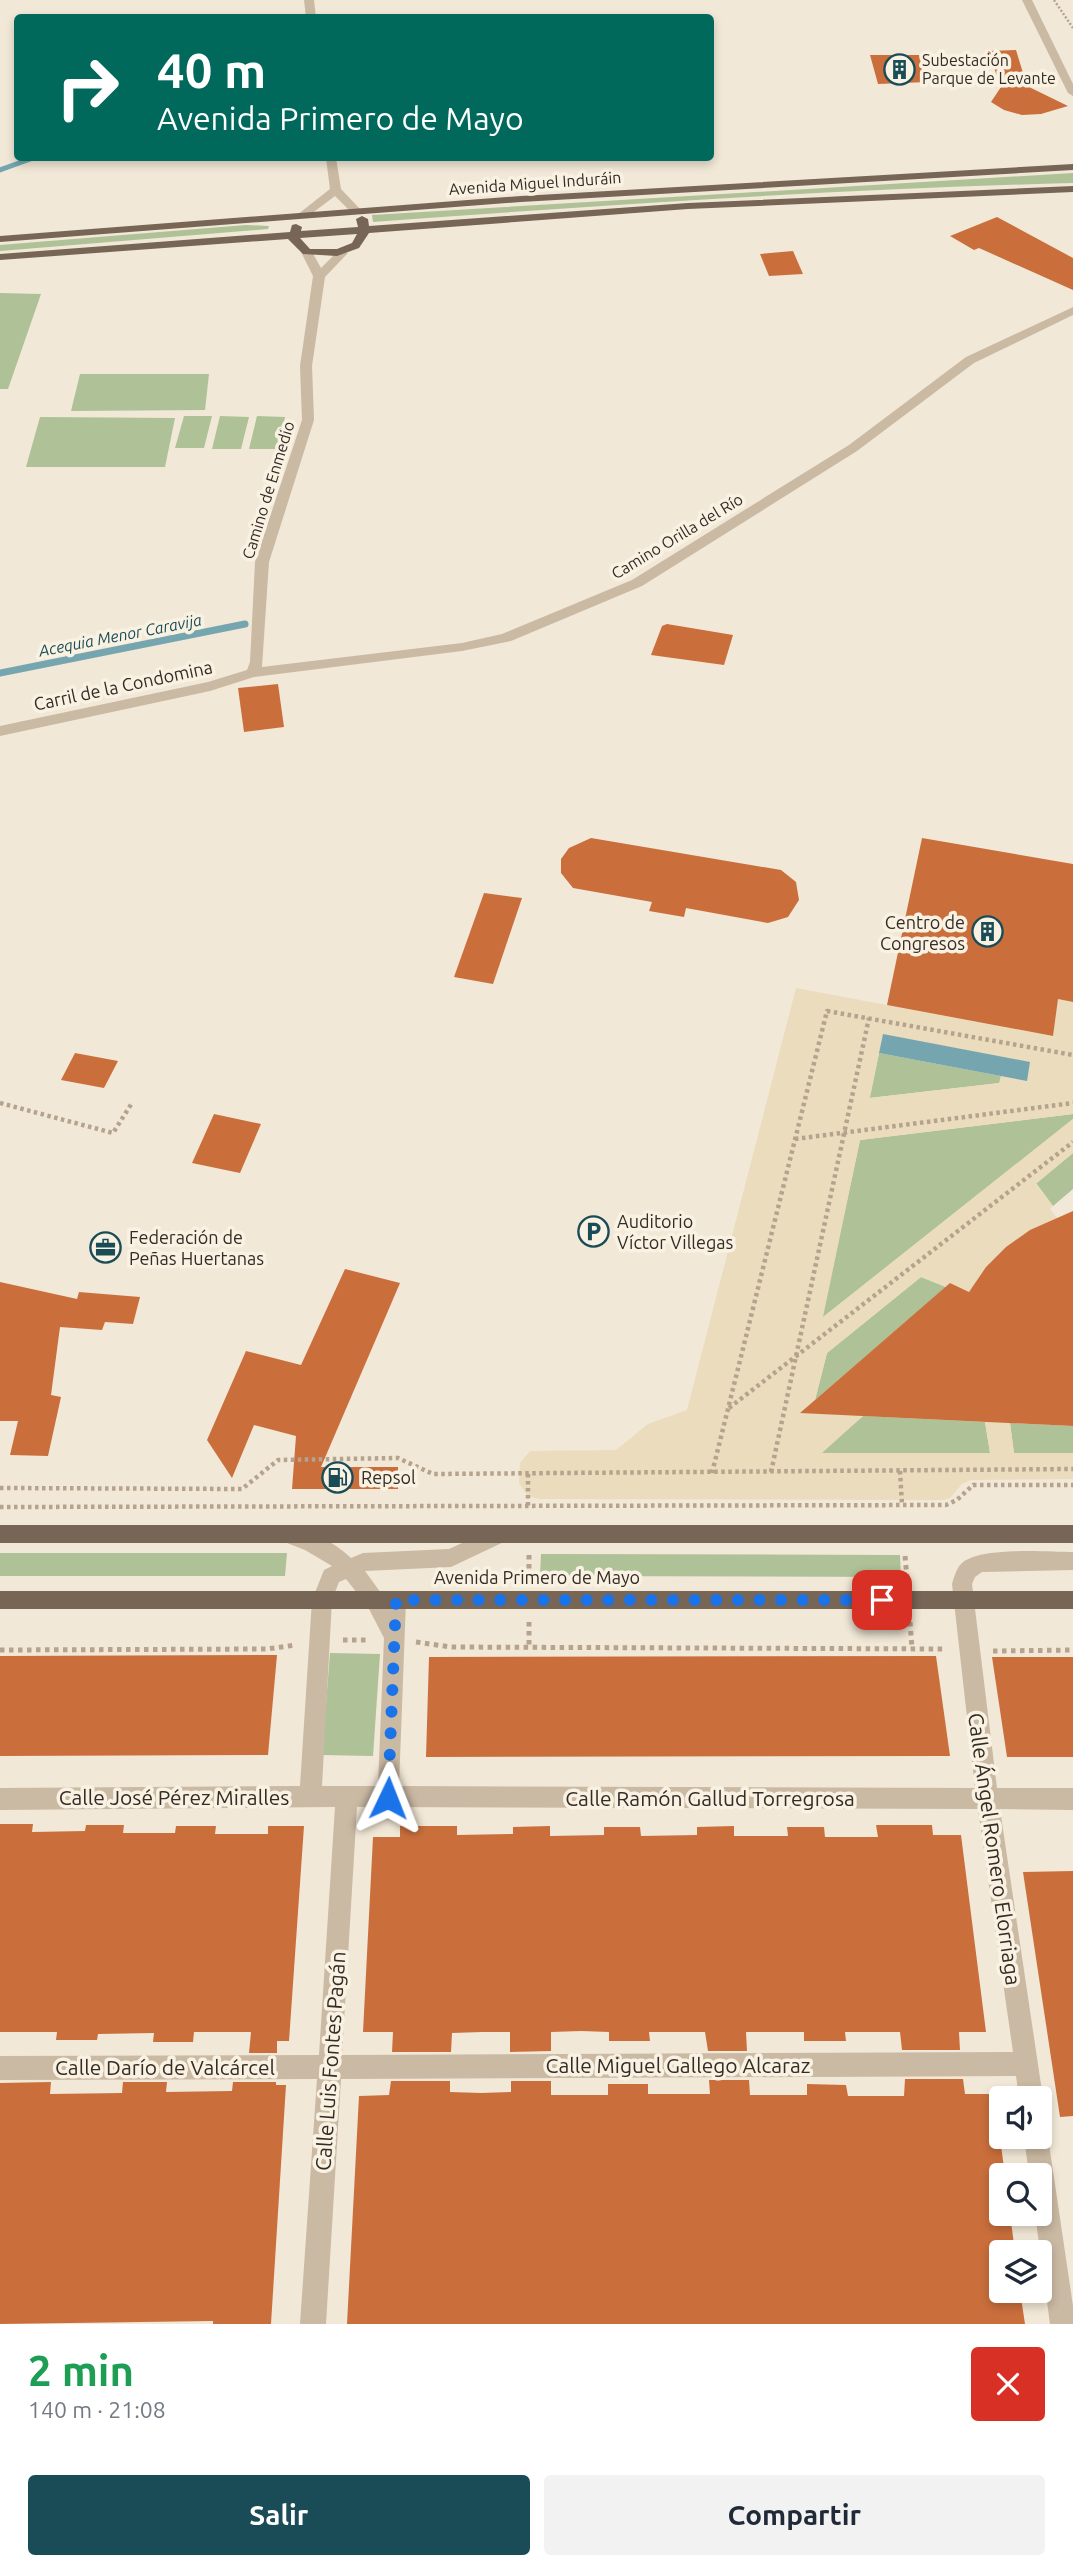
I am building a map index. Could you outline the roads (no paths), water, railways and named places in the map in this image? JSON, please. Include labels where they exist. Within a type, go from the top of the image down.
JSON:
[{"type":"main road","name":"Avenida Miguel Induráin","points":[[0,239],[753,184],[1073,167]]},
{"type":"main road","name":"Avenida Miguel Induráin","points":[[0,257],[365,228],[729,204],[1073,189]]},
{"type":"main road","points":[[303,215],[293,234],[294,239],[307,252],[342,253],[360,241],[365,228],[356,211]]},
{"type":"main road","points":[[0,1534],[1073,1534]]},
{"type":"main road","name":"Avenida Primero de Mayo","points":[[0,1600],[1073,1600]]},
{"type":"street","points":[[1027,0],[1073,93]]},
{"type":"street","points":[[331,161],[336,190],[356,211]]},
{"type":"street","points":[[303,215],[336,190]]},
{"type":"street","points":[[307,252],[319,276],[342,253]]},
{"type":"street","name":"Camino de Enmedio","points":[[253,673],[257,662],[262,562],[308,420],[306,366],[319,276]]},
{"type":"street","name":"Camino Orilla del Río","points":[[253,673],[488,643],[583,607],[636,583],[823,468],[893,420],[970,360],[1073,311]]},
{"type":"street","name":"Carril de la Condomina","points":[[0,731],[209,686],[253,673]]},
{"type":"street","points":[[283,1534],[319,1544],[347,1566],[374,1600],[395,1640]]},
{"type":"street","points":[[310,1797],[322,1600],[331,1576],[347,1566],[363,1562],[440,1561],[501,1534]]},
{"type":"street","name":"Calle Ángel Romero Elorriaga","points":[[1029,2086],[962,1600],[964,1577],[971,1566],[979,1563],[1073,1561]]},
{"type":"street","points":[[388,1798],[396,1600]]},
{"type":"street","name":"Calle Ramón Gallud Torregrosa","points":[[347,1797],[1073,1799]]},
{"type":"street","name":"Calle José Pérez Miralles","points":[[0,1799],[347,1797]]},
{"type":"street","name":"Calle Luis Fontes Pagán","points":[[313,2324],[347,1797]]},
{"type":"street","name":"Calle Miguel Gallego Alcaraz","points":[[329,2066],[1026,2064]]},
{"type":"street","name":"Calle Darío de Valcárcel","points":[[0,2068],[329,2066]]},
{"type":"street","points":[[1038,2149],[1063,2324]]},
{"type":"water","points":[[883,1034],[1030,1062],[1027,1081],[879,1053]]},
{"type":"waterway","points":[[0,170],[25,161]]},
{"type":"waterway","name":"Acequia Menor Caravija","points":[[0,673],[245,624]]},
{"type":"place","name":"Subestación Parque de Levante","points":[[899,69]]},
{"type":"place","name":"Centro de Congresos","points":[[988,932]]},
{"type":"place","name":"Auditorio Víctor Villegas","points":[[594,1231]]},
{"type":"place","name":"Federación de Peñas Huertanas","points":[[106,1247]]},
{"type":"place","name":"Repsol","points":[[338,1477]]}]
